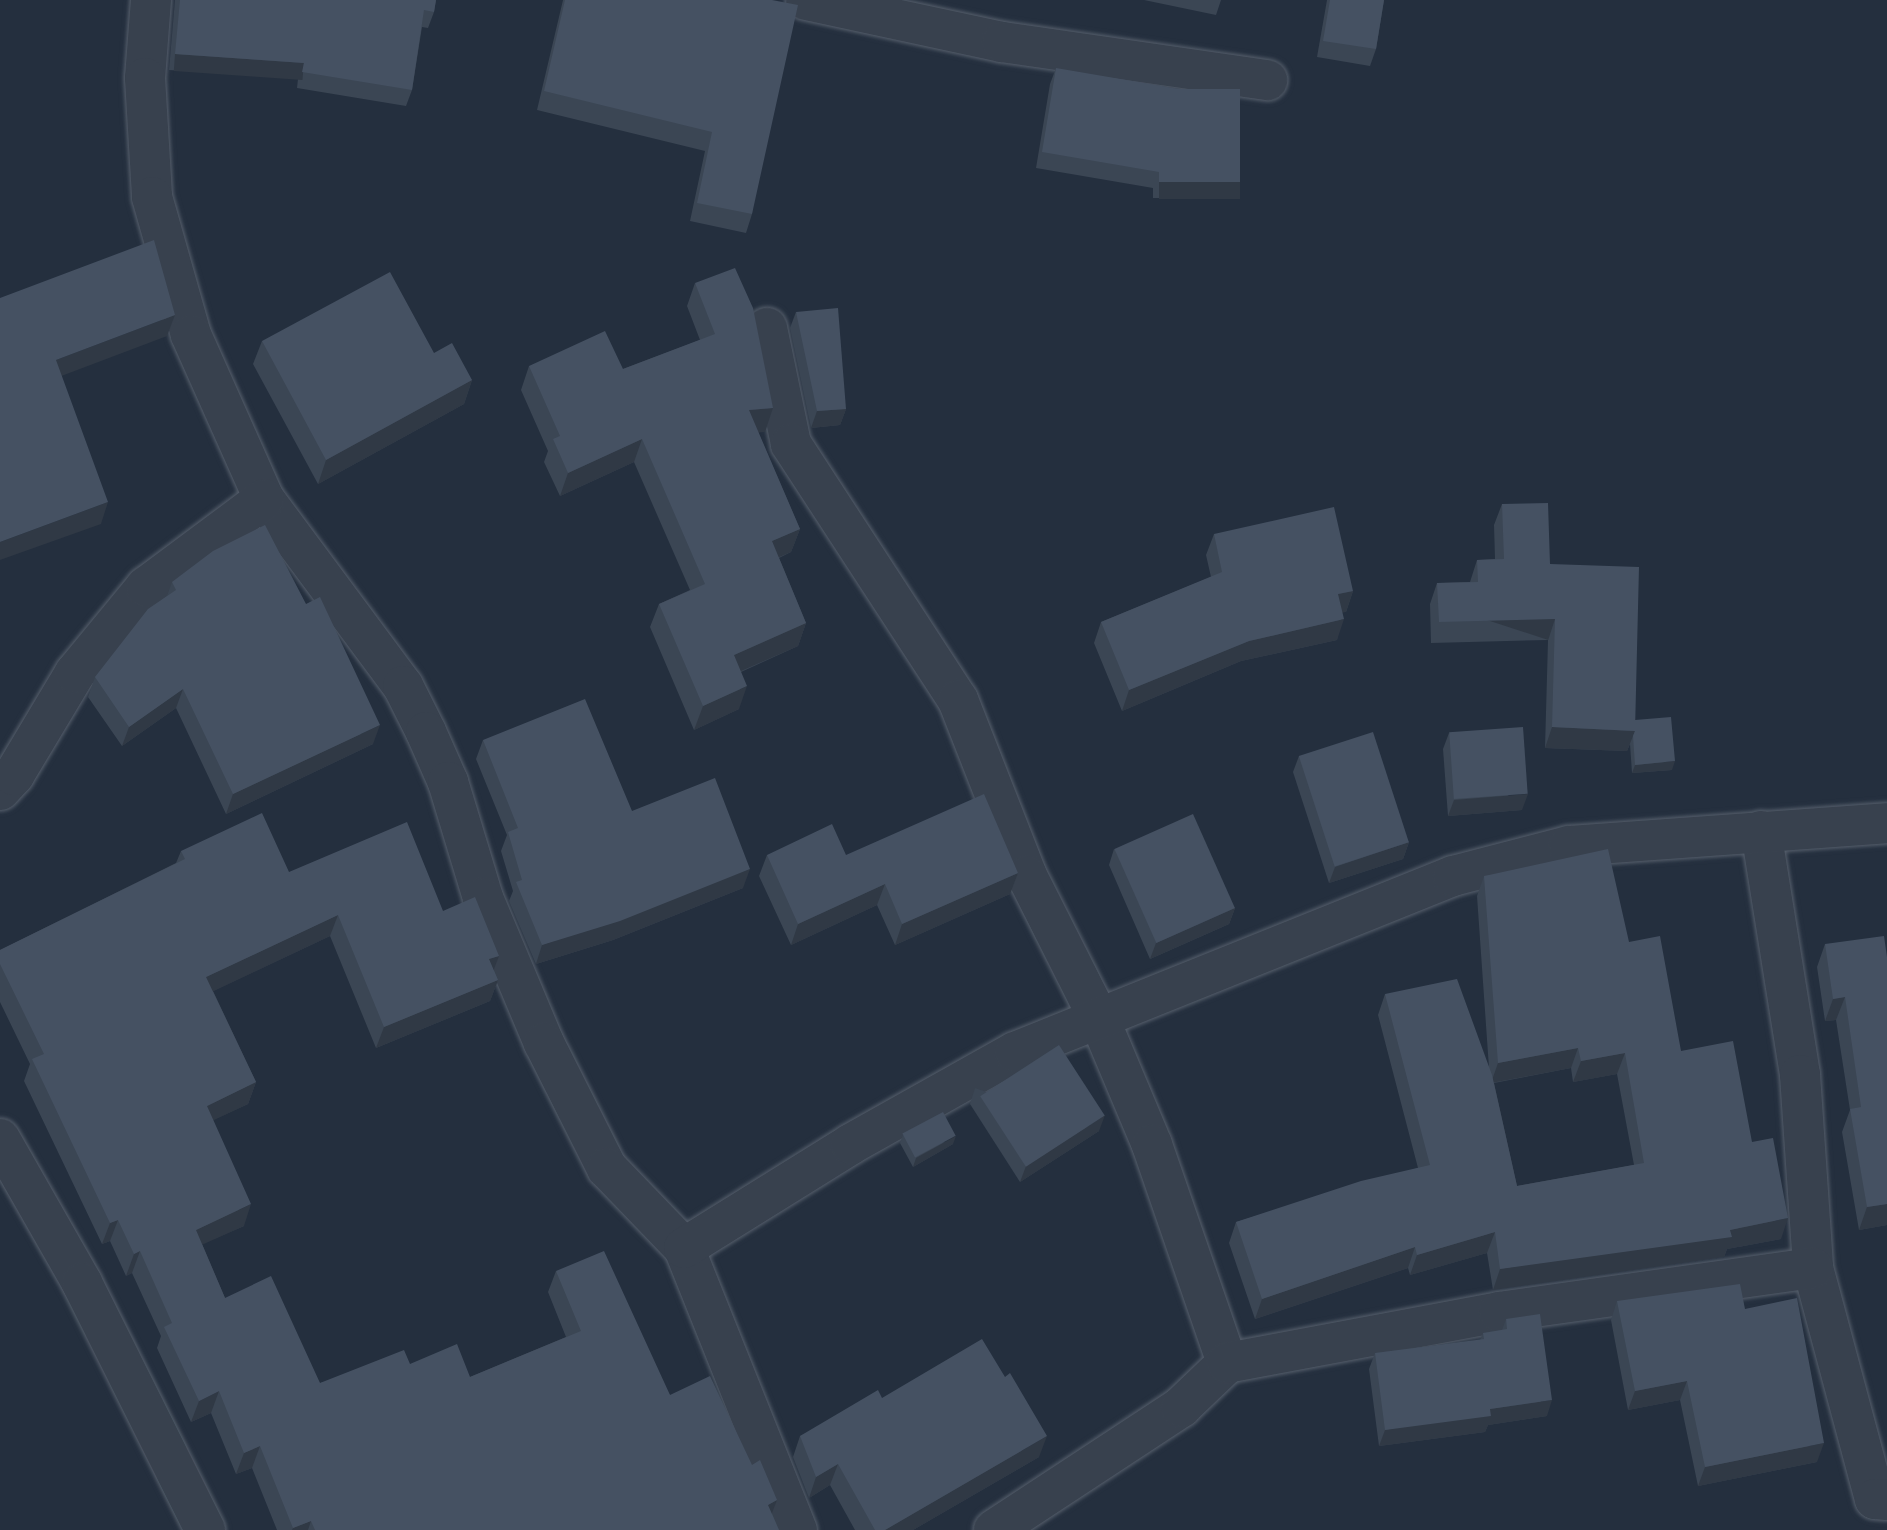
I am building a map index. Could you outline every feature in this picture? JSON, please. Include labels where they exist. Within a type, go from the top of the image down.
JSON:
[{"type":"street","points":[[151,0],[145,78],[152,197],[191,335],[264,499],[403,686],[448,782],[483,898],[544,1043],[607,1168],[684,1248],[797,1530]]},
{"type":"street","points":[[806,0],[1002,42],[1267,80]]},
{"type":"street","points":[[767,328],[791,444],[958,700],[1027,876],[1100,1021],[1152,1145],[1227,1363]]},
{"type":"street","points":[[0,790],[14,775],[75,673],[146,587],[264,499]]},
{"type":"street","points":[[684,1248],[851,1144],[1015,1052],[1100,1021],[1318,926],[1453,876],[1569,846],[1887,823]]},
{"type":"street","points":[[1761,831],[1800,1075],[1813,1268],[1879,1510]]},
{"type":"street","points":[[0,1139],[82,1283],[205,1530]]},
{"type":"street","points":[[994,1530],[1181,1407],[1227,1363],[1499,1312],[1813,1268]]},
{"type":"building","points":[[180,0],[436,0],[434,12],[424,10],[412,90],[302,72],[304,63],[175,54]]},
{"type":"building","points":[[565,0],[772,0],[798,5],[752,214],[697,203],[712,132],[544,91]]},
{"type":"building","points":[[1330,0],[1384,0],[1376,49],[1323,41]]},
{"type":"building","points":[[1056,68],[1179,89],[1240,89],[1240,182],[1159,182],[1159,172],[1042,152]]},
{"type":"building","points":[[154,240],[175,315],[56,360],[108,502],[0,542],[0,298]]},
{"type":"building","points":[[735,268],[753,308],[773,408],[749,410],[800,529],[772,541],[806,623],[734,655],[747,686],[703,706],[659,604],[705,584],[642,439],[568,473],[553,439],[560,436],[529,366],[605,331],[623,369],[715,334],[695,283]]},
{"type":"building","points":[[390,272],[434,353],[452,343],[472,380],[326,460],[262,341]]},
{"type":"building","points":[[838,308],[846,409],[817,411],[796,312]]},
{"type":"building","points":[[1548,503],[1550,564],[1639,567],[1635,731],[1552,727],[1555,619],[1439,622],[1437,583],[1478,582],[1477,560],[1504,559],[1502,504]]},
{"type":"building","points":[[1334,507],[1353,591],[1338,594],[1344,619],[1249,641],[1129,690],[1101,622],[1222,572],[1214,534]]},
{"type":"building","points":[[265,525],[306,604],[320,597],[380,725],[233,794],[183,689],[129,727],[95,677],[148,609],[176,590],[172,582],[213,551]]},
{"type":"building","points":[[585,699],[632,811],[715,778],[750,869],[620,921],[542,945],[516,882],[522,880],[508,832],[518,828],[483,740]]},
{"type":"building","points":[[1671,717],[1675,761],[1635,765],[1635,720]]},
{"type":"building","points":[[1523,727],[1528,794],[1454,799],[1449,732]]},
{"type":"building","points":[[1373,732],[1409,842],[1335,866],[1299,756]]},
{"type":"building","points":[[984,794],[1018,873],[902,924],[885,884],[798,924],[767,855],[832,824],[846,855]]},
{"type":"building","points":[[262,813],[289,872],[407,822],[443,911],[475,897],[499,956],[489,959],[498,980],[384,1027],[338,915],[206,977],[256,1082],[207,1106],[251,1204],[196,1230],[225,1298],[271,1276],[320,1383],[404,1350],[410,1364],[457,1344],[470,1377],[581,1331],[556,1271],[604,1251],[670,1395],[710,1376],[752,1465],[760,1460],[777,1500],[768,1505],[779,1530],[315,1530],[311,1521],[293,1528],[260,1446],[244,1453],[219,1391],[199,1401],[164,1327],[172,1323],[140,1251],[134,1254],[118,1220],[110,1223],[32,1059],[44,1054],[0,964],[0,950],[185,859],[181,851]]},
{"type":"building","points":[[1193,814],[1235,908],[1156,943],[1114,849]]},
{"type":"building","points":[[1608,849],[1629,942],[1660,936],[1681,1051],[1733,1041],[1752,1142],[1773,1138],[1788,1218],[1730,1230],[1732,1237],[1500,1269],[1495,1232],[1417,1255],[1415,1247],[1262,1299],[1236,1222],[1361,1181],[1430,1165],[1385,994],[1457,979],[1492,1075],[1517,1186],[1644,1163],[1625,1053],[1581,1061],[1578,1048],[1498,1063],[1484,876]]},
{"type":"building","points":[[1884,936],[1887,957],[1887,1204],[1867,1207],[1850,1109],[1861,1107],[1845,997],[1833,999],[1825,944]]},
{"type":"building","points":[[1059,1045],[1105,1115],[1026,1167],[980,1096]]},
{"type":"building","points":[[943,1112],[956,1136],[915,1157],[902,1134]]},
{"type":"building","points":[[1740,1284],[1745,1309],[1797,1298],[1824,1443],[1705,1467],[1687,1381],[1635,1391],[1617,1301]]},
{"type":"building","points":[[1540,1314],[1552,1400],[1490,1409],[1491,1416],[1385,1430],[1375,1353],[1484,1339],[1483,1333],[1507,1329],[1506,1319]]},
{"type":"building","points":[[982,1339],[1005,1377],[1010,1373],[1047,1436],[885,1530],[875,1530],[838,1464],[816,1477],[800,1436],[878,1390],[882,1398]]}]
